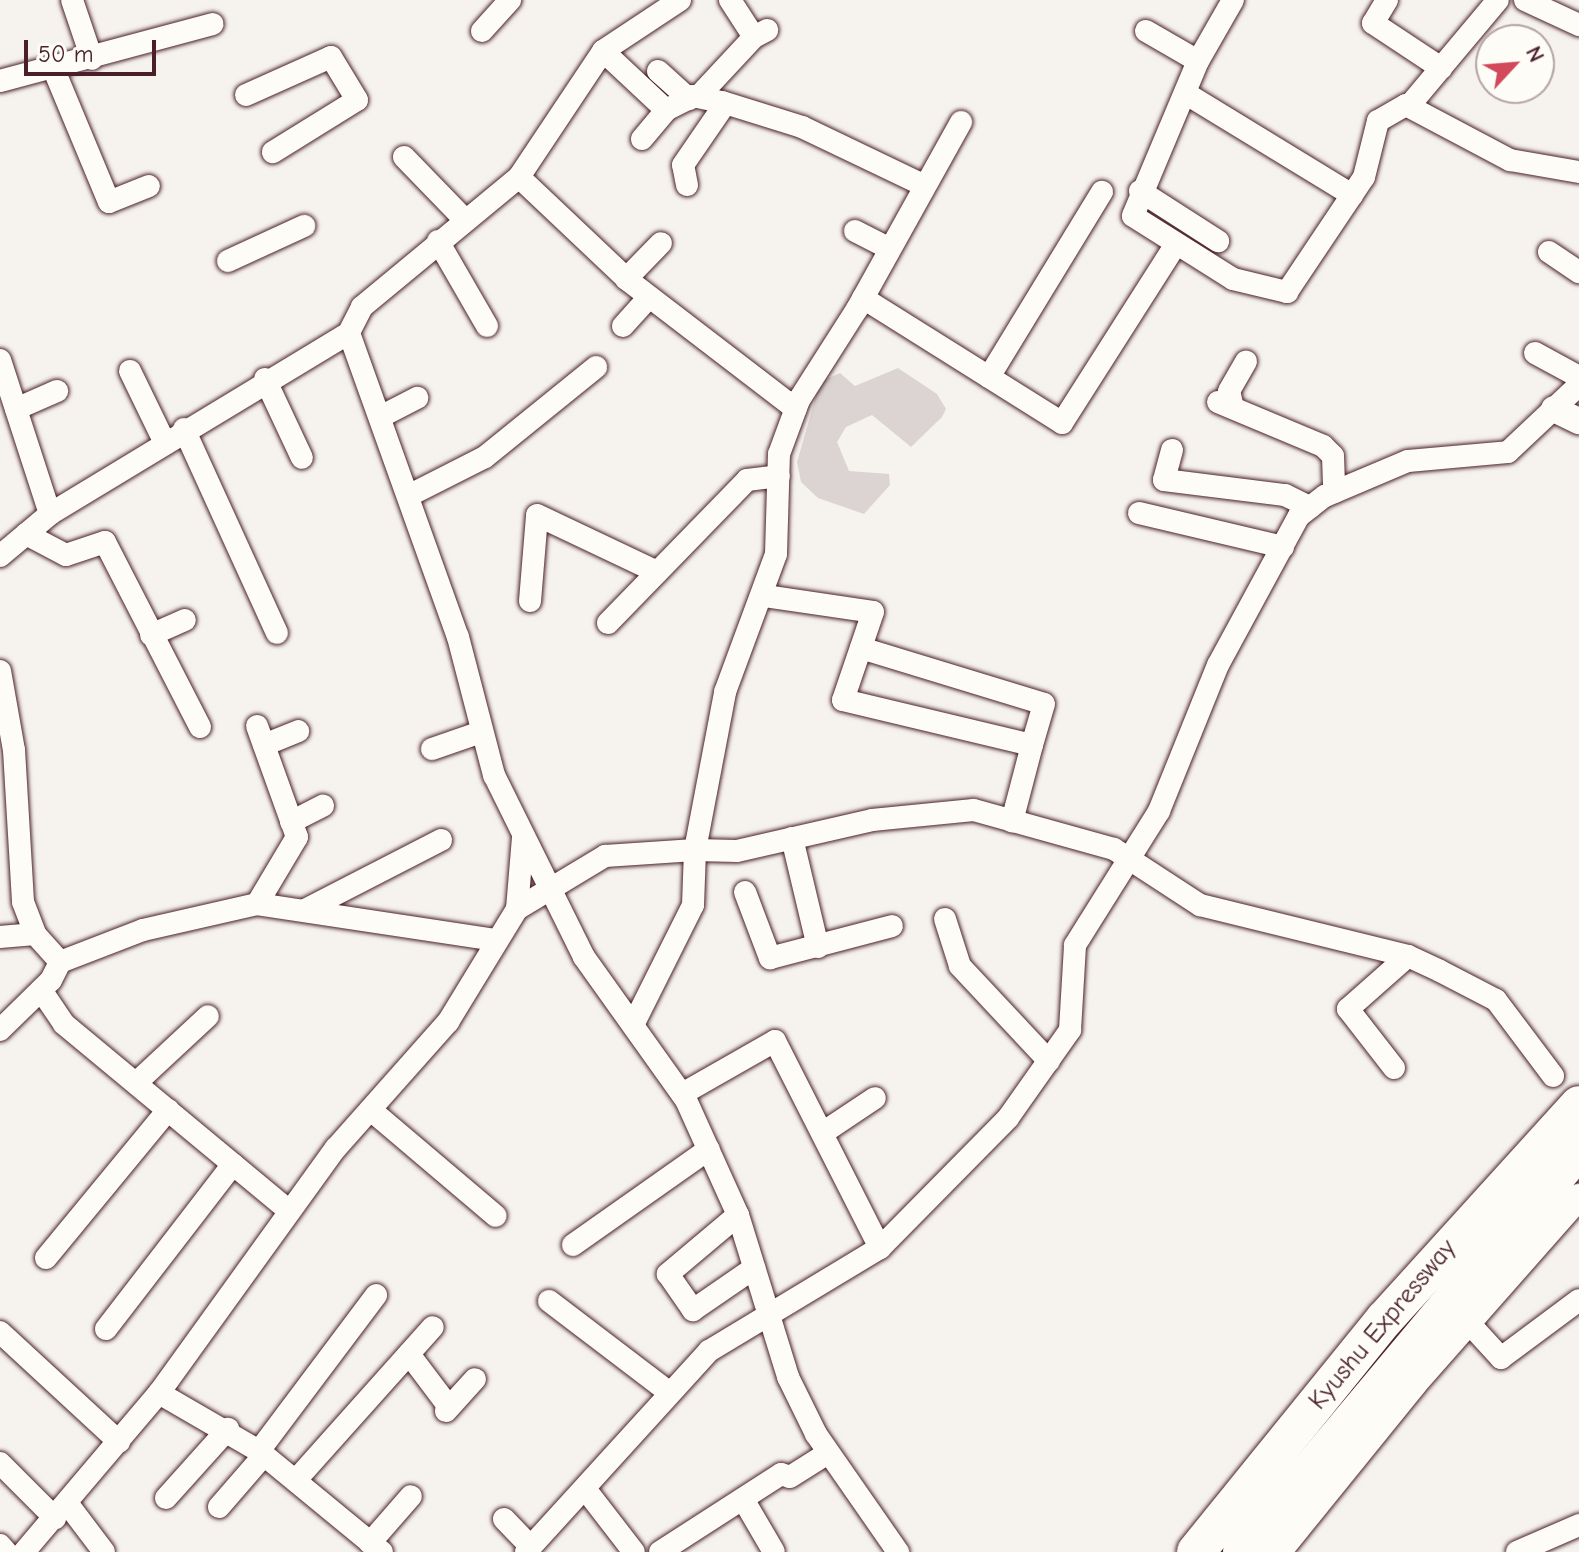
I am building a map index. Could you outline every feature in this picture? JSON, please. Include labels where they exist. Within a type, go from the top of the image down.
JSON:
[{"type":"highway","name":"Kyushu Expressway","points":[[1196,1552],[1384,1320],[1579,1105]]},
{"type":"highway","name":"Kyushu Expressway","points":[[1242,1552],[1579,1149]]},
{"type":"street","points":[[72,0],[92,59]]},
{"type":"street","points":[[482,31],[510,0]]},
{"type":"street","points":[[0,556],[50,514],[265,379],[349,333],[362,307],[464,219],[519,177],[603,51],[680,0]]},
{"type":"street","points":[[642,139],[666,110],[693,98],[761,33],[730,0]]},
{"type":"street","points":[[1233,0],[1198,61],[1140,191],[1133,216],[1174,247],[1233,279],[1287,292],[1364,177],[1378,121],[1409,106],[1498,0]]},
{"type":"street","points":[[1387,0],[1368,31],[1441,68]]},
{"type":"street","points":[[1525,0],[1579,25]]},
{"type":"street","points":[[0,81],[54,70],[213,24]]},
{"type":"street","points":[[1146,31],[1198,61]]},
{"type":"street","points":[[603,51],[666,110]]},
{"type":"street","points":[[246,95],[331,57],[357,100],[273,152]]},
{"type":"street","points":[[54,70],[109,202],[149,186]]},
{"type":"street","points":[[658,71],[693,98],[725,104],[802,127],[923,185]]},
{"type":"street","points":[[1185,93],[1352,195]]},
{"type":"street","points":[[687,185],[683,165],[725,104]]},
{"type":"street","points":[[1409,106],[1510,160],[1579,172]]},
{"type":"street","points":[[633,1025],[693,905],[695,850],[725,692],[765,596],[776,554],[779,454],[796,409],[863,298],[923,185],[961,122]]},
{"type":"street","points":[[404,157],[464,219]]},
{"type":"street","points":[[519,177],[626,279],[796,409]]},
{"type":"street","points":[[1140,191],[1218,241]]},
{"type":"street","points":[[989,377],[1102,192]]},
{"type":"street","points":[[228,261],[304,226]]},
{"type":"street","points":[[855,231],[890,249]]},
{"type":"street","points":[[438,241],[487,326]]},
{"type":"street","points":[[626,279],[661,243]]},
{"type":"street","points":[[863,298],[1062,423],[1174,247]]},
{"type":"street","points":[[1549,252],[1579,272]]},
{"type":"street","points":[[623,326],[649,297]]},
{"type":"street","points":[[349,333],[458,637],[478,733],[522,832],[584,957],[682,1094],[738,1215],[788,1377],[828,1453],[898,1552]]},
{"type":"street","points":[[1535,353],[1579,377]]},
{"type":"street","points":[[0,360],[50,514]]},
{"type":"street","points":[[1246,361],[1229,391],[1226,405],[1323,446],[1333,456],[1334,492]]},
{"type":"street","points":[[408,496],[485,457],[596,367]]},
{"type":"street","points":[[130,371],[165,443]]},
{"type":"street","points":[[265,379],[302,458]]},
{"type":"street","points":[[504,1519],[529,1549],[586,1490],[667,1391],[709,1351],[745,1324],[768,1317],[880,1248],[1008,1118],[1070,1030],[1075,945],[1132,861],[1218,665],[1283,547],[1310,507],[1334,492],[1430,456],[1508,452],[1579,385]]},
{"type":"street","points":[[16,409],[57,391]]},
{"type":"street","points":[[380,417],[417,398]]},
{"type":"street","points":[[1554,409],[1579,421]]},
{"type":"street","points":[[184,429],[277,633]]},
{"type":"street","points":[[1172,450],[1164,480],[1285,495],[1310,507]]},
{"type":"street","points":[[608,623],[747,480],[779,476]]},
{"type":"street","points":[[1139,513],[1283,547]]},
{"type":"street","points":[[530,601],[537,515],[657,572]]},
{"type":"street","points":[[26,534],[66,555],[105,542],[200,727]]},
{"type":"street","points":[[765,596],[873,612],[843,700],[1032,745]]},
{"type":"street","points":[[151,635],[185,620]]},
{"type":"street","points":[[861,648],[1044,704],[1012,821]]},
{"type":"street","points":[[0,671],[14,750],[18,871],[35,934],[60,962]]},
{"type":"street","points":[[257,904],[297,837],[260,736],[298,731]]},
{"type":"street","points":[[432,749],[478,733]]},
{"type":"street","points":[[291,822],[323,806]]},
{"type":"street","points":[[24,1552],[159,1393],[288,1210],[448,1022],[517,909],[605,856],[695,850],[737,851],[872,820],[974,810],[1114,849],[1200,905],[1408,956],[1496,1000],[1553,1076]]},
{"type":"street","points":[[517,909],[522,832]]},
{"type":"street","points":[[792,838],[818,947]]},
{"type":"street","points":[[305,910],[441,840]]},
{"type":"street","points":[[745,892],[770,958],[892,926]]},
{"type":"street","points":[[0,1030],[41,990],[60,962],[143,930],[257,904],[496,940]]},
{"type":"street","points":[[945,919],[960,966],[1049,1061]]},
{"type":"street","points":[[0,937],[35,934]]},
{"type":"street","points":[[1394,1068],[1348,1009],[1408,956]]},
{"type":"street","points":[[41,990],[50,1011],[288,1210]]},
{"type":"street","points":[[136,1083],[208,1016]]},
{"type":"street","points":[[682,1094],[775,1041],[824,1132],[880,1248]]},
{"type":"street","points":[[824,1132],[875,1098]]},
{"type":"street","points":[[46,1258],[168,1110]]},
{"type":"street","points":[[372,1111],[496,1216]]},
{"type":"street","points":[[573,1245],[709,1149]]},
{"type":"street","points":[[106,1329],[233,1164]]},
{"type":"street","points":[[1278,1552],[1468,1322],[1579,1197]]},
{"type":"street","points":[[738,1215],[668,1274],[693,1310],[754,1268]]},
{"type":"street","points":[[219,1507],[378,1296]]},
{"type":"street","points":[[1468,1322],[1501,1358],[1579,1300]]},
{"type":"street","points":[[549,1301],[667,1391]]},
{"type":"street","points":[[296,1480],[433,1327]]},
{"type":"street","points":[[0,1332],[119,1442]]},
{"type":"street","points":[[409,1354],[448,1409],[475,1379]]},
{"type":"street","points":[[159,1393],[228,1429],[262,1453],[376,1548],[411,1496]]},
{"type":"street","points":[[166,1498],[228,1429]]},
{"type":"street","points":[[660,1552],[743,1499],[828,1453]]},
{"type":"street","points":[[0,1463],[61,1510],[104,1552]]},
{"type":"street","points":[[586,1490],[634,1552]]},
{"type":"street","points":[[743,1499],[774,1552]]},
{"type":"street","points":[[1517,1552],[1561,1543],[1579,1525]]},
{"type":"street","points":[[0,1545],[6,1552]]},
{"type":"shaded area","points":[[898,368],[937,394],[946,409],[942,417],[911,447],[872,415],[846,427],[837,442],[849,471],[889,474],[890,485],[864,514],[818,498],[801,482],[797,462],[820,382],[840,373],[855,386]]}]
